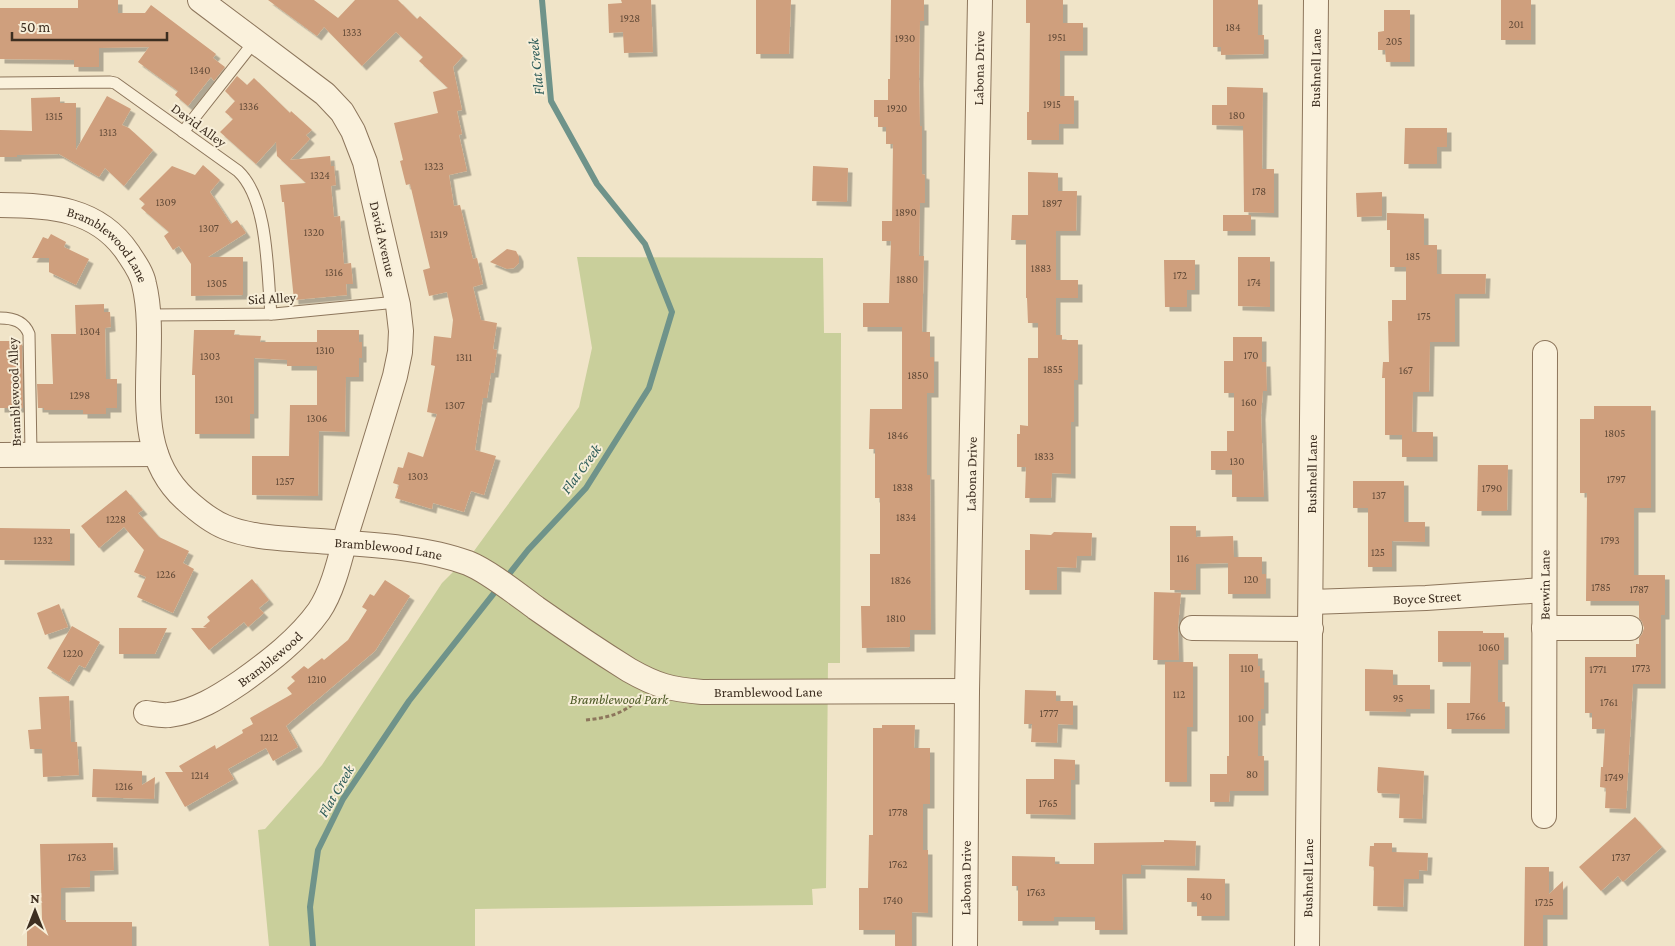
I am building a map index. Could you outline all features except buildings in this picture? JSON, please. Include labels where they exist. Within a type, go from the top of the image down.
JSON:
[{"type":"street","name":"David Avenue","points":[[200,0],[325,94],[342,112],[353,131],[365,162],[397,302],[401,330],[400,352],[395,376],[344,543]]},
{"type":"street","name":"Labona Drive","points":[[964,946],[980,0]]},
{"type":"street","name":"Bushnell Lane","points":[[1307,946],[1316,0]]},
{"type":"street","name":"Bramblewood Lane","points":[[0,205],[37,205],[67,210],[86,216],[106,228],[124,246],[144,282],[148,315],[148,411],[156,454],[168,478],[183,498],[206,516],[225,527],[281,539],[407,550],[444,556],[470,564],[629,670],[651,682],[674,689],[702,692],[967,691]]},
{"type":"street","name":"Berwin Lane","points":[[1544,816],[1545,353]]},
{"type":"street","points":[[0,455],[156,454]]},
{"type":"street","name":"Bramblewood","points":[[146,713],[168,715],[193,710],[224,694],[283,648],[305,628],[320,609],[328,593],[344,543]]},
{"type":"street","name":"Boyce Street","points":[[1311,602],[1426,598],[1544,590]]},
{"type":"street","points":[[1192,628],[1310,629]]},
{"type":"street","points":[[1544,628],[1630,628]]},
{"type":"lane","points":[[183,132],[254,42]]},
{"type":"lane","name":"David Alley","points":[[0,83],[110,82],[120,86],[238,171],[248,184],[258,209],[264,234],[271,314]]},
{"type":"lane","name":"Sid Alley","points":[[148,315],[271,314],[397,302]]},
{"type":"lane","name":"Bramblewood Alley","points":[[0,318],[11,318],[20,322],[28,329],[30,334],[31,454]]},
{"type":"path","points":[[586,720],[617,714],[636,701],[651,682]]},
{"type":"green space","name":"Bramblewood Park","points":[[577,257],[823,258],[824,333],[841,333],[840,663],[828,663],[826,888],[812,889],[813,905],[475,909],[475,946],[269,946],[258,830],[265,829],[322,765],[442,583],[474,551],[579,407],[592,348]]},
{"type":"waterway","name":"Flat Creek","points":[[313,946],[310,907],[318,850],[343,799],[409,701],[528,550],[586,488],[649,388],[672,312],[645,244],[597,184],[551,101],[542,0]]}]
